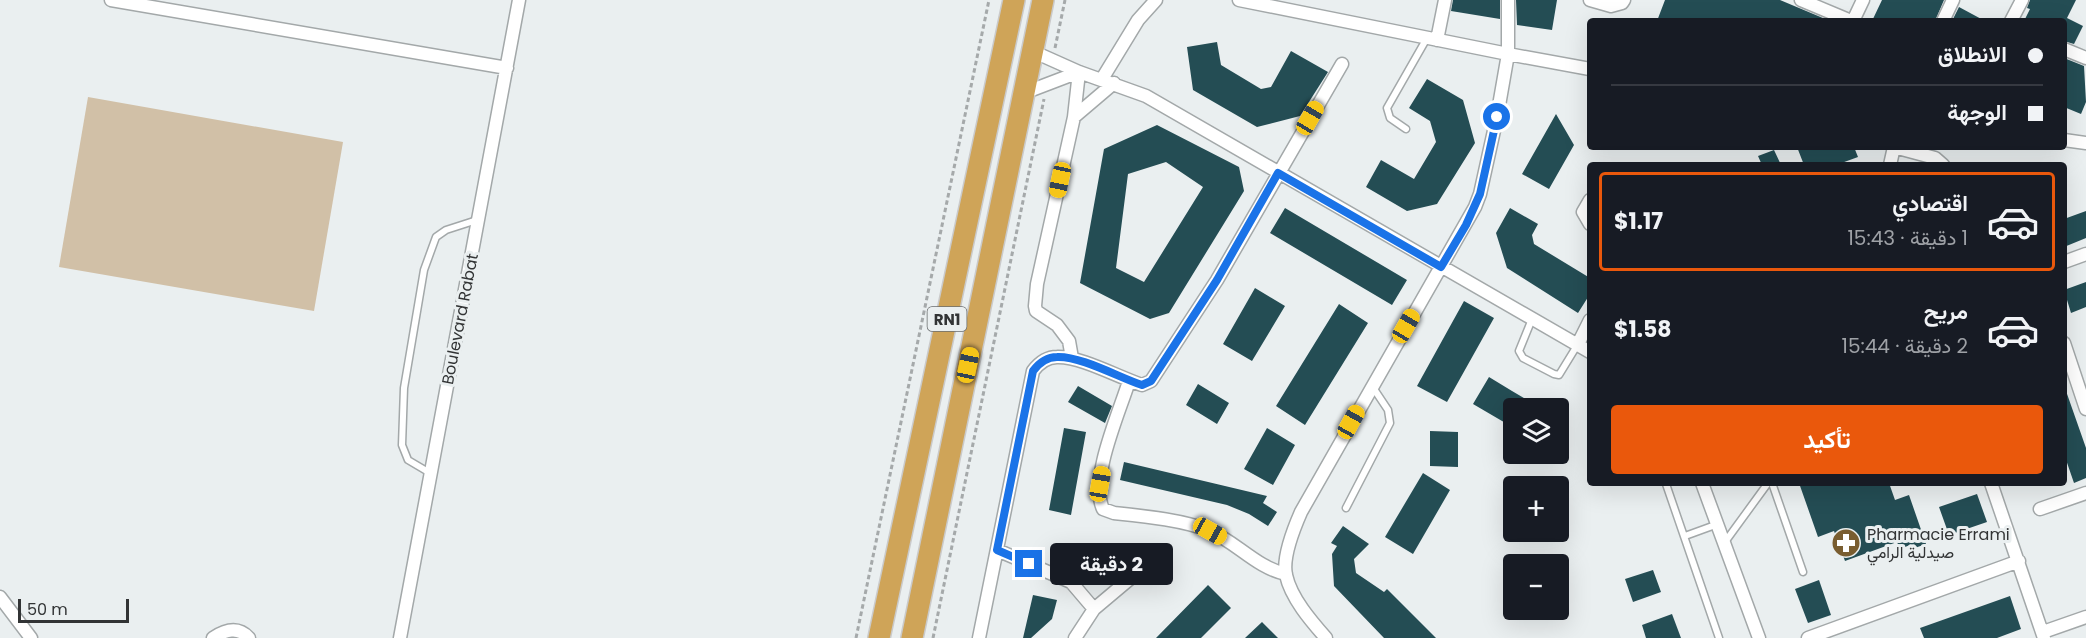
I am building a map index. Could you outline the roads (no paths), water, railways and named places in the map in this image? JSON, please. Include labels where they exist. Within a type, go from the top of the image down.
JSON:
[{"type":"highway","name":"RN1","points":[[879,638],[1014,0]]},
{"type":"highway","name":"RN1","points":[[912,638],[1043,0]]},
{"type":"street","points":[[111,0],[507,68]]},
{"type":"street","name":"Boulevard Rabat","points":[[400,638],[519,0]]},
{"type":"street","points":[[1074,117],[1108,81],[1138,20],[1156,0]]},
{"type":"street","points":[[1239,0],[1261,1],[1432,39],[1587,68]]},
{"type":"street","points":[[1432,39],[1446,0]]},
{"type":"street","points":[[1326,638],[1293,592],[1286,574],[1290,544],[1301,512],[1466,225],[1480,194],[1508,54],[1508,0]]},
{"type":"street","points":[[1590,0],[1611,6],[1622,3],[1624,0]]},
{"type":"street","points":[[1801,0],[1845,18]]},
{"type":"street","points":[[1854,18],[1863,0]]},
{"type":"street","points":[[1944,18],[1953,0]]},
{"type":"street","points":[[2013,18],[2022,0]]},
{"type":"street","points":[[2067,50],[2086,58]]},
{"type":"street","points":[[1032,51],[1079,72],[1146,96],[1587,350]]},
{"type":"street","points":[[979,638],[1033,371],[1039,363],[1055,357],[1072,358],[1129,381],[1142,385],[1147,384],[1217,280],[1342,64]]},
{"type":"street","points":[[1024,93],[1079,72]]},
{"type":"street","points":[[1072,358],[1069,341],[1057,325],[1040,315],[1035,306],[1037,284],[1074,117],[1079,72]]},
{"type":"street","points":[[2067,140],[2086,143]]},
{"type":"street","points":[[1905,150],[1935,158],[1939,162]]},
{"type":"street","points":[[1587,205],[1583,212],[1587,219]]},
{"type":"street","points":[[2067,261],[2086,254]]},
{"type":"street","points":[[1578,344],[1587,326]]},
{"type":"street","points":[[2067,352],[2086,409]]},
{"type":"street","points":[[1129,381],[1105,457],[1100,484],[1100,502],[1103,508],[1114,513],[1185,524],[1210,531],[1274,571],[1286,574]]},
{"type":"street","points":[[1703,486],[1759,638]]},
{"type":"street","points":[[1992,486],[2044,635],[2086,616]]},
{"type":"street","points":[[2040,509],[2086,493]]},
{"type":"street","points":[[997,550],[1071,582],[1095,609]]},
{"type":"street","points":[[1808,638],[2019,561]]},
{"type":"street","points":[[1075,638],[1095,609],[1138,572]]},
{"type":"street","points":[[0,597],[31,638]]},
{"type":"street","points":[[213,638],[229,630],[238,630],[249,638]]},
{"type":"lane","points":[[1406,129],[1390,118],[1387,108],[1432,39]]},
{"type":"lane","points":[[431,473],[408,460],[402,445],[404,388],[424,270],[436,237],[446,230],[478,219]]},
{"type":"lane","points":[[1532,318],[1519,351],[1522,358],[1559,375],[1578,344]]},
{"type":"lane","points":[[1346,508],[1390,423],[1388,410],[1372,385]]},
{"type":"lane","points":[[1667,486],[1719,638]]},
{"type":"lane","points":[[1724,543],[1768,486]]},
{"type":"lane","points":[[1771,486],[1803,572]]},
{"type":"lane","points":[[1685,536],[1718,524]]},
{"type":"place","name":"Pharmacie Errami صيدلية الرامي","points":[[1846,543]]}]
